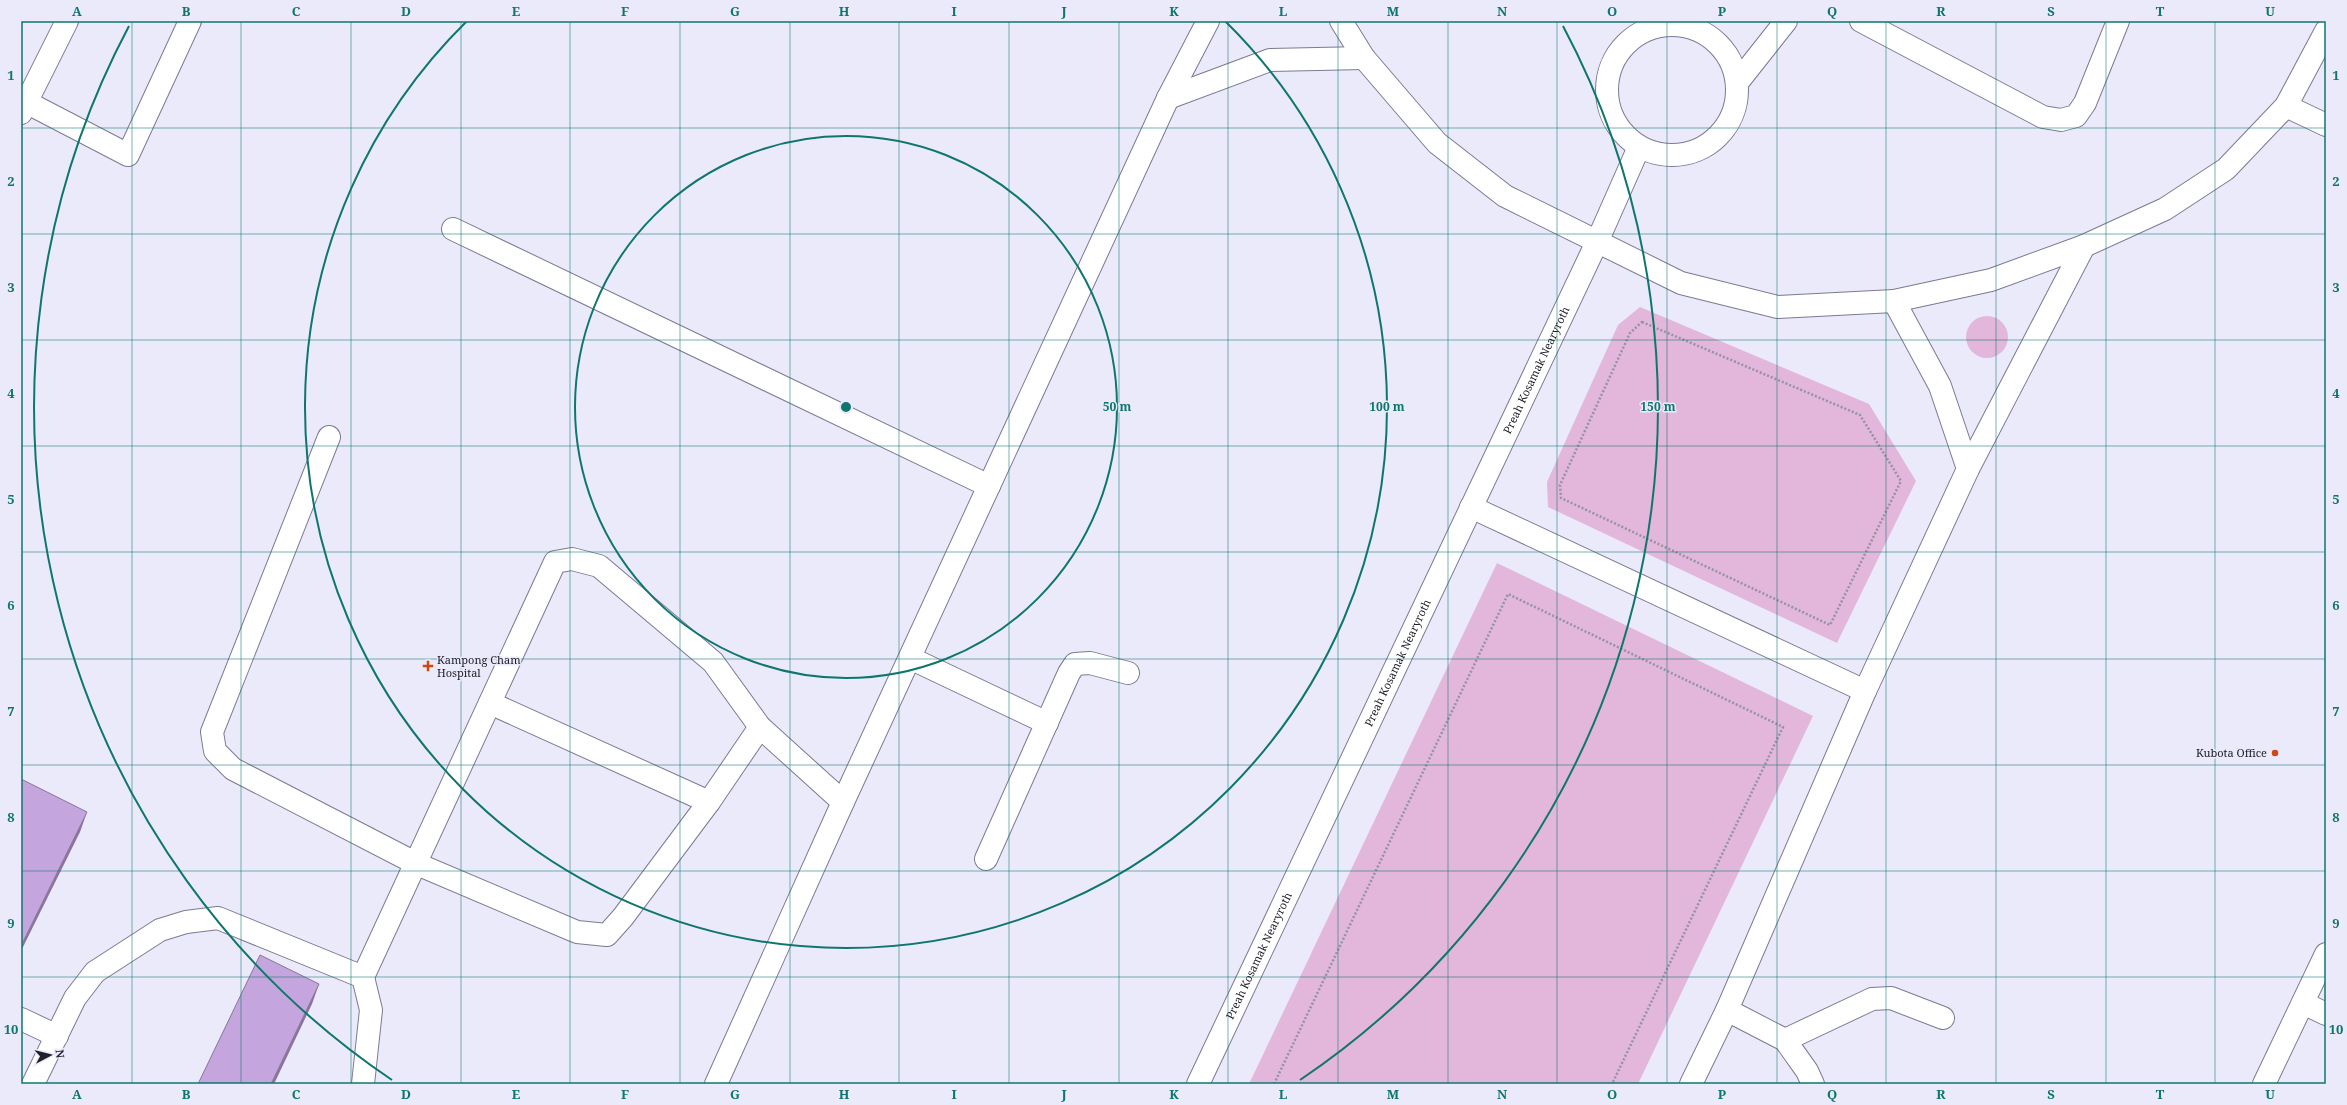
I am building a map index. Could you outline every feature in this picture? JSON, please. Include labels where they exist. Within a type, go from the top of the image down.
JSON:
[{"type":"street","points":[[67,21],[24,107],[128,155],[190,21]]},
{"type":"street","points":[[716,1084],[843,802],[1168,98],[1208,21]]},
{"type":"street","points":[[1341,21],[1364,58],[1438,143],[1505,196],[1681,283],[1778,307],[1894,301],[1991,280],[2084,246],[2165,210],[2226,169],[2286,106],[2326,31]]},
{"type":"street","points":[[1737,83],[1786,21]]},
{"type":"street","points":[[1861,21],[2043,117],[2061,120],[2076,116],[2085,103],[2118,21]]},
{"type":"street","points":[[1665,23],[1686,25],[1705,33],[1721,46],[1732,63],[1737,83],[1736,104],[1729,123],[1716,139],[1699,151],[1679,156],[1659,155],[1639,148],[1624,134],[1612,118],[1607,97],[1607,76],[1615,57],[1628,41],[1645,30],[1665,23]]},
{"type":"street","points":[[1168,98],[1270,60],[1364,58]]},
{"type":"street","points":[[2286,106],[2326,125]]},
{"type":"street","name":"Preah Kosamak Nearyroth","points":[[1198,1084],[1597,242],[1639,148]]},
{"type":"street","points":[[453,229],[989,486]]},
{"type":"street","points":[[1691,1084],[1727,1010],[1865,691],[1968,469],[2084,246]]},
{"type":"street","points":[[1894,301],[1940,386],[1968,469]]},
{"type":"street","points":[[329,437],[212,732],[215,751],[233,769],[417,864],[577,932],[607,935],[623,917],[709,802],[760,727]]},
{"type":"street","points":[[1471,507],[1865,691]]},
{"type":"street","points":[[363,1084],[371,1010],[363,977],[417,864],[555,562],[572,559],[599,566],[712,662],[760,727],[843,802]]},
{"type":"street","points":[[910,658],[1047,723]]},
{"type":"street","points":[[986,858],[1069,672],[1075,664],[1090,663],[1128,673]]},
{"type":"street","points":[[490,703],[709,802]]},
{"type":"street","points":[[33,1084],[76,998],[94,972],[160,930],[186,922],[218,918],[363,977]]},
{"type":"street","points":[[2264,1084],[2326,954]]},
{"type":"street","points":[[1785,1040],[1872,999],[1891,998],[1943,1018]]},
{"type":"street","points":[[2303,1003],[2326,1014]]},
{"type":"street","points":[[1727,1010],[1785,1040],[1807,1071],[1813,1084]]},
{"type":"street","points":[[21,1019],[57,1036]]},
{"type":"path","points":[[1642,322],[1860,415],[1901,481],[1830,625],[1561,498],[1560,485],[1630,333],[1642,322]]},
{"type":"path","points":[[1274,1084],[1508,594],[1783,727],[1612,1084]]},
{"type":"shaded area","points":[[1640,307],[1869,404],[1916,481],[1837,643],[1548,507],[1547,482],[1618,325]]},
{"type":"shaded area","points":[[1983,316],[1991,316],[1999,319],[2005,325],[2008,337],[2005,349],[1999,355],[1991,358],[1983,358],[1975,355],[1969,349],[1966,341],[1966,333],[1969,325],[1975,319]]},
{"type":"shaded area","points":[[1497,563],[1813,716],[1638,1084],[1249,1084]]},
{"type":"building","points":[[21,779],[87,812],[21,946]]},
{"type":"building","points":[[260,955],[319,984],[271,1084],[198,1084]]},
{"type":"place","name":"Kampong Cham Hospital","points":[[428,666]]},
{"type":"place","name":"Kubota Office","points":[[2275,753]]}]
